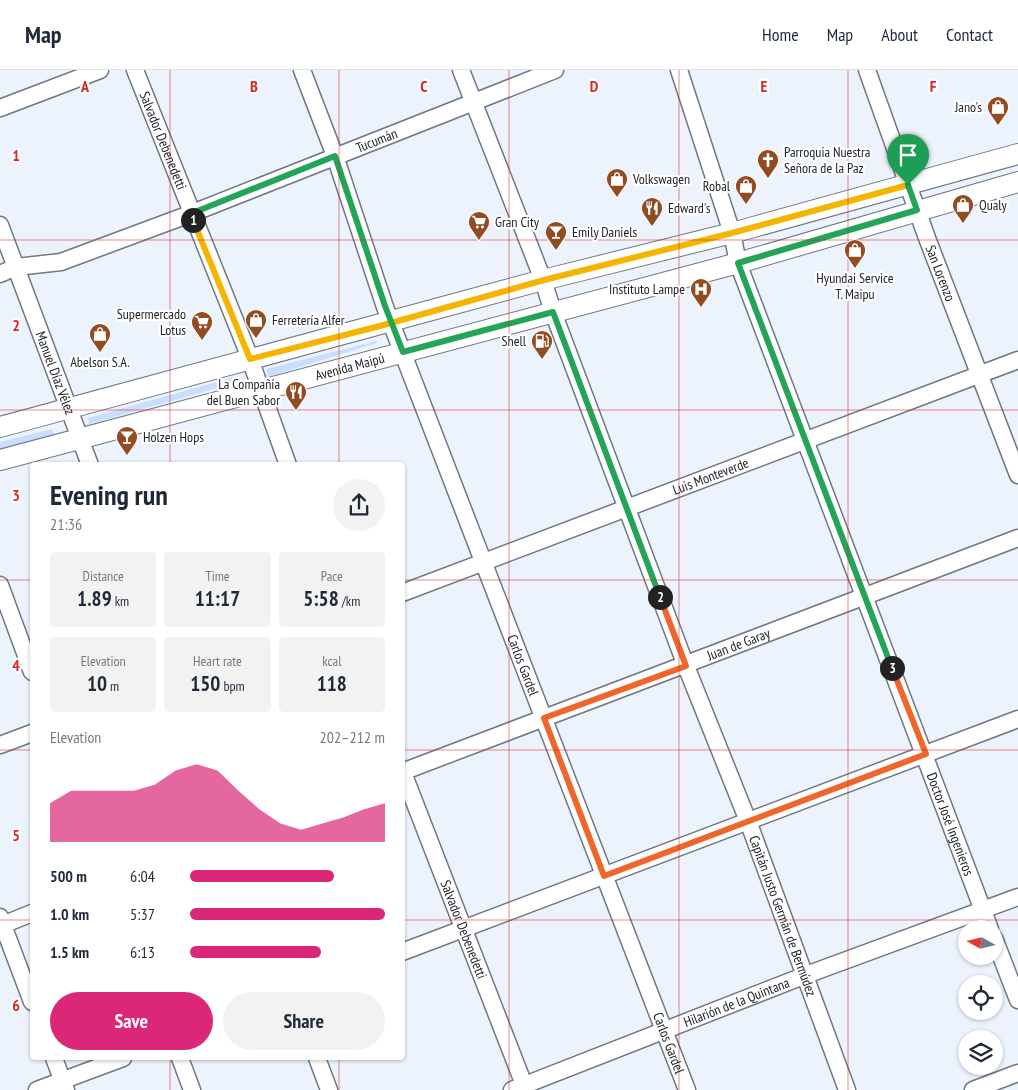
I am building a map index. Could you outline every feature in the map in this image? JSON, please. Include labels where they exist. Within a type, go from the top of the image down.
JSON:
[{"type":"main road","points":[[0,427],[250,359],[392,323],[544,280],[732,233],[1018,154]]},
{"type":"main road","name":"Avenida Maipú","points":[[0,460],[738,263],[1018,182]]},
{"type":"street","points":[[0,108],[100,70]]},
{"type":"street","name":"Salvador Debenedetti","points":[[135,70],[190,214],[250,359],[287,462]]},
{"type":"street","name":"Carlos Gardel","points":[[302,70],[335,156],[392,323],[686,1090]]},
{"type":"street","name":"Capitán Justo Germán de Bermúdez","points":[[462,70],[544,280],[553,312],[626,508],[748,821],[847,1090]]},
{"type":"street","name":"Tucumán","points":[[0,274],[16,267],[61,262],[190,214],[556,70]]},
{"type":"street","name":"Doctor José Ingenieros","points":[[679,70],[732,233],[738,263],[804,442],[926,754],[987,920]]},
{"type":"street","name":"San Lorenzo","points":[[868,70],[917,210],[1018,475]]},
{"type":"street","name":"Manuel Díaz Vélez","points":[[0,225],[67,410],[89,462]]},
{"type":"street","name":"Luis Monteverde","points":[[405,592],[1018,360]]},
{"type":"street","name":"Juan de Garay","points":[[405,770],[686,666],[1018,538]]},
{"type":"street","points":[[0,585],[30,667]]},
{"type":"street","points":[[405,951],[1018,719]]},
{"type":"street","points":[[0,745],[30,734]]},
{"type":"street","name":"Salvador Debenedetti","points":[[405,776],[465,928],[521,1089]]},
{"type":"street","name":"Hilarión de la Quintana","points":[[521,1089],[806,975],[1018,897]]},
{"type":"street","points":[[30,914],[1,922],[30,997]]},
{"type":"street","points":[[1003,961],[1018,1000]]},
{"type":"street","points":[[55,1060],[64,1085]]},
{"type":"street","points":[[37,1090],[64,1085],[119,1060]]},
{"type":"street","points":[[181,1060],[192,1090]]},
{"type":"street","points":[[318,1060],[329,1090]]},
{"type":"street","points":[[973,1090],[1018,1073]]},
{"type":"shaded area","points":[[376,341],[377,343],[268,377],[266,369]]},
{"type":"shaded area","points":[[234,377],[236,383],[89,424],[88,418]]},
{"type":"shaded area","points":[[52,429],[54,435],[0,449],[0,442]]},
{"type":"place","name":"Jano's","points":[[998,126]]},
{"type":"place","name":"Parroquia Nuestra Señora de la Paz","points":[[768,179]]},
{"type":"place","name":"Volkswagen","points":[[617,198]]},
{"type":"place","name":"Robal","points":[[746,205]]},
{"type":"place","name":"Qualy","points":[[963,224]]},
{"type":"place","name":"Edward's","points":[[652,227]]},
{"type":"place","name":"Gran City","points":[[479,241]]},
{"type":"place","name":"Emily Daniels","points":[[556,251]]},
{"type":"place","name":"Hyundai Service T. Maipu","points":[[855,269]]},
{"type":"place","name":"Instituto Lampe","points":[[701,308]]},
{"type":"place","name":"Ferretería Alfer","points":[[256,339]]},
{"type":"place","name":"Supermercado Lotus","points":[[202,341]]},
{"type":"place","name":"Abelson S.A.","points":[[100,353]]},
{"type":"place","name":"Shell","points":[[542,360]]},
{"type":"place","name":"La Compañía del Buen Sabor","points":[[296,411]]},
{"type":"place","name":"Holzen Hops","points":[[127,456]]},
{"type":"route","points":[[908,185],[732,233],[544,280],[392,323],[250,359],[190,214],[335,156],[385,306],[392,323],[403,352],[553,312],[686,666],[544,718],[604,876],[926,754],[804,442],[738,263],[917,210],[908,185]]}]
